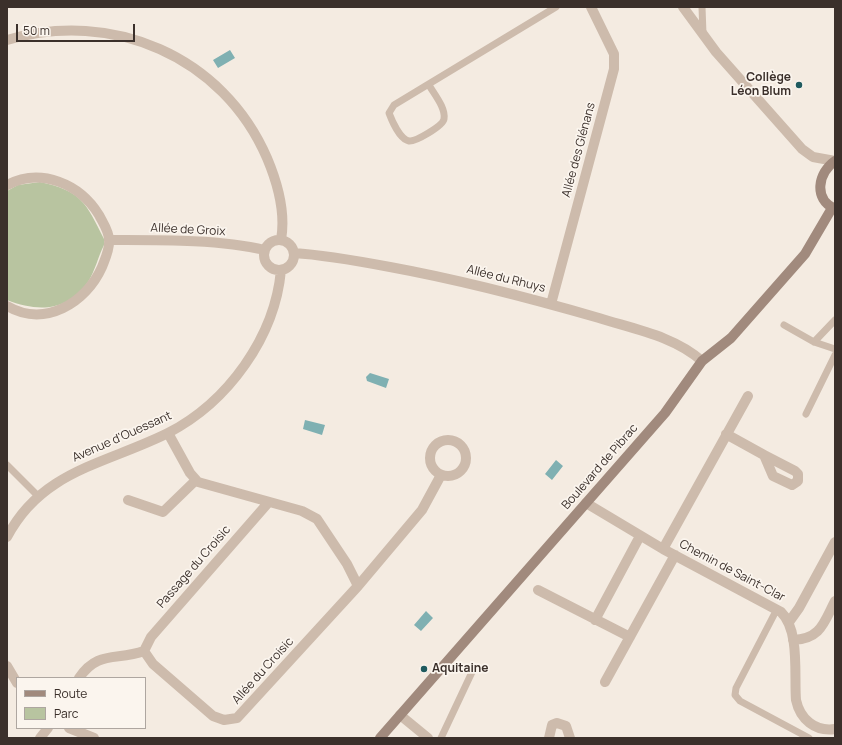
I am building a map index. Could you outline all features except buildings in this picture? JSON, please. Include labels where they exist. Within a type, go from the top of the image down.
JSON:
[{"type":"street","name":"Allée des Glénans","points":[[551,304],[614,69],[614,54],[591,7]]},
{"type":"street","points":[[683,7],[716,52],[802,149],[813,157],[835,161]]},
{"type":"street","points":[[7,40],[30,34],[62,30],[92,30],[146,43],[173,55],[194,68],[228,98],[246,121],[262,147],[278,193],[283,218],[281,240]]},
{"type":"street","points":[[834,209],[824,200],[820,188],[823,172],[835,161]]},
{"type":"street","points":[[7,185],[24,179],[50,178],[72,186],[88,199],[104,225],[109,240],[106,256],[94,283],[73,303],[58,311],[36,314],[24,312],[7,306]]},
{"type":"street","name":"Boulevard de Pibrac","points":[[380,738],[665,412],[702,361],[731,338],[805,254],[834,209]]},
{"type":"street","name":"Allée de Groix","points":[[109,240],[188,242],[252,247],[265,250]]},
{"type":"street","points":[[281,240],[292,247],[294,253],[293,261],[288,267],[281,270],[274,269],[267,264],[264,257],[265,250],[269,244],[281,240]]},
{"type":"street","name":"Allée du Rhuys","points":[[294,253],[352,260],[420,273],[551,304],[656,336],[679,346],[702,361]]},
{"type":"street","name":"Avenue d'Ouessant","points":[[7,538],[21,515],[38,496],[61,479],[81,469],[168,433],[185,423],[225,390],[248,361],[260,338],[271,314],[280,282],[281,270]]},
{"type":"street","points":[[663,549],[748,396]]},
{"type":"street","points":[[168,433],[196,480],[202,484],[302,511],[317,520],[347,564],[358,586]]},
{"type":"street","points":[[726,434],[764,455]]},
{"type":"street","name":"Allée du Croisic","points":[[144,651],[153,664],[213,716],[224,720],[237,718],[358,586],[422,510],[441,475]]},
{"type":"street","points":[[128,500],[163,512],[196,480]]},
{"type":"street","name":"Passage du Croisic","points":[[144,651],[151,637],[268,502]]},
{"type":"street","name":"Chemin de Saint-Clar","points":[[586,502],[663,549],[777,609],[789,622]]},
{"type":"street","points":[[595,620],[640,536]]},
{"type":"street","points":[[835,542],[799,608],[789,622],[793,640],[796,700],[799,710],[807,722],[816,727],[835,729]]},
{"type":"street","points":[[605,682],[675,555]]},
{"type":"street","points":[[538,590],[630,637]]},
{"type":"street","points":[[793,640],[805,639],[817,632],[835,601]]},
{"type":"street","points":[[80,677],[92,664],[100,659],[131,656],[144,651]]},
{"type":"street","points":[[7,666],[16,681]]},
{"type":"street","points":[[400,715],[428,738]]},
{"type":"street","points":[[549,738],[552,725],[557,723],[566,726],[570,738]]},
{"type":"street","points":[[40,738],[47,729]]},
{"type":"street","points":[[72,729],[94,738]]},
{"type":"lane","points":[[429,85],[442,110],[444,118],[442,124],[416,140],[410,141],[404,139],[391,118],[389,113],[391,109],[429,85],[556,7]]},
{"type":"lane","points":[[702,7],[703,34]]},
{"type":"lane","points":[[814,342],[835,320]]},
{"type":"lane","points":[[784,325],[814,342],[835,349]]},
{"type":"lane","points":[[806,414],[835,355]]},
{"type":"lane","points":[[7,465],[38,496]]},
{"type":"lane","points":[[777,609],[736,688],[736,695],[740,701],[809,738]]},
{"type":"lane","points":[[441,738],[473,670]]},
{"type":"green space","points":[[40,182],[65,190],[74,194],[81,200],[92,216],[104,239],[104,245],[88,282],[80,292],[71,299],[51,307],[30,306],[7,300],[7,191],[18,185]]},
{"type":"water","points":[[230,50],[235,58],[218,68],[213,60]]},
{"type":"water","points":[[370,373],[389,379],[386,388],[367,381],[366,377]]},
{"type":"water","points":[[305,420],[325,425],[322,435],[303,429]]},
{"type":"water","points":[[556,460],[563,466],[552,480],[545,474]]},
{"type":"water","points":[[426,611],[433,618],[421,631],[414,625]]},
{"type":"place","name":"Collège Léon Blum","points":[[799,85]]},
{"type":"place","name":"Aquitaine","points":[[424,669]]}]
